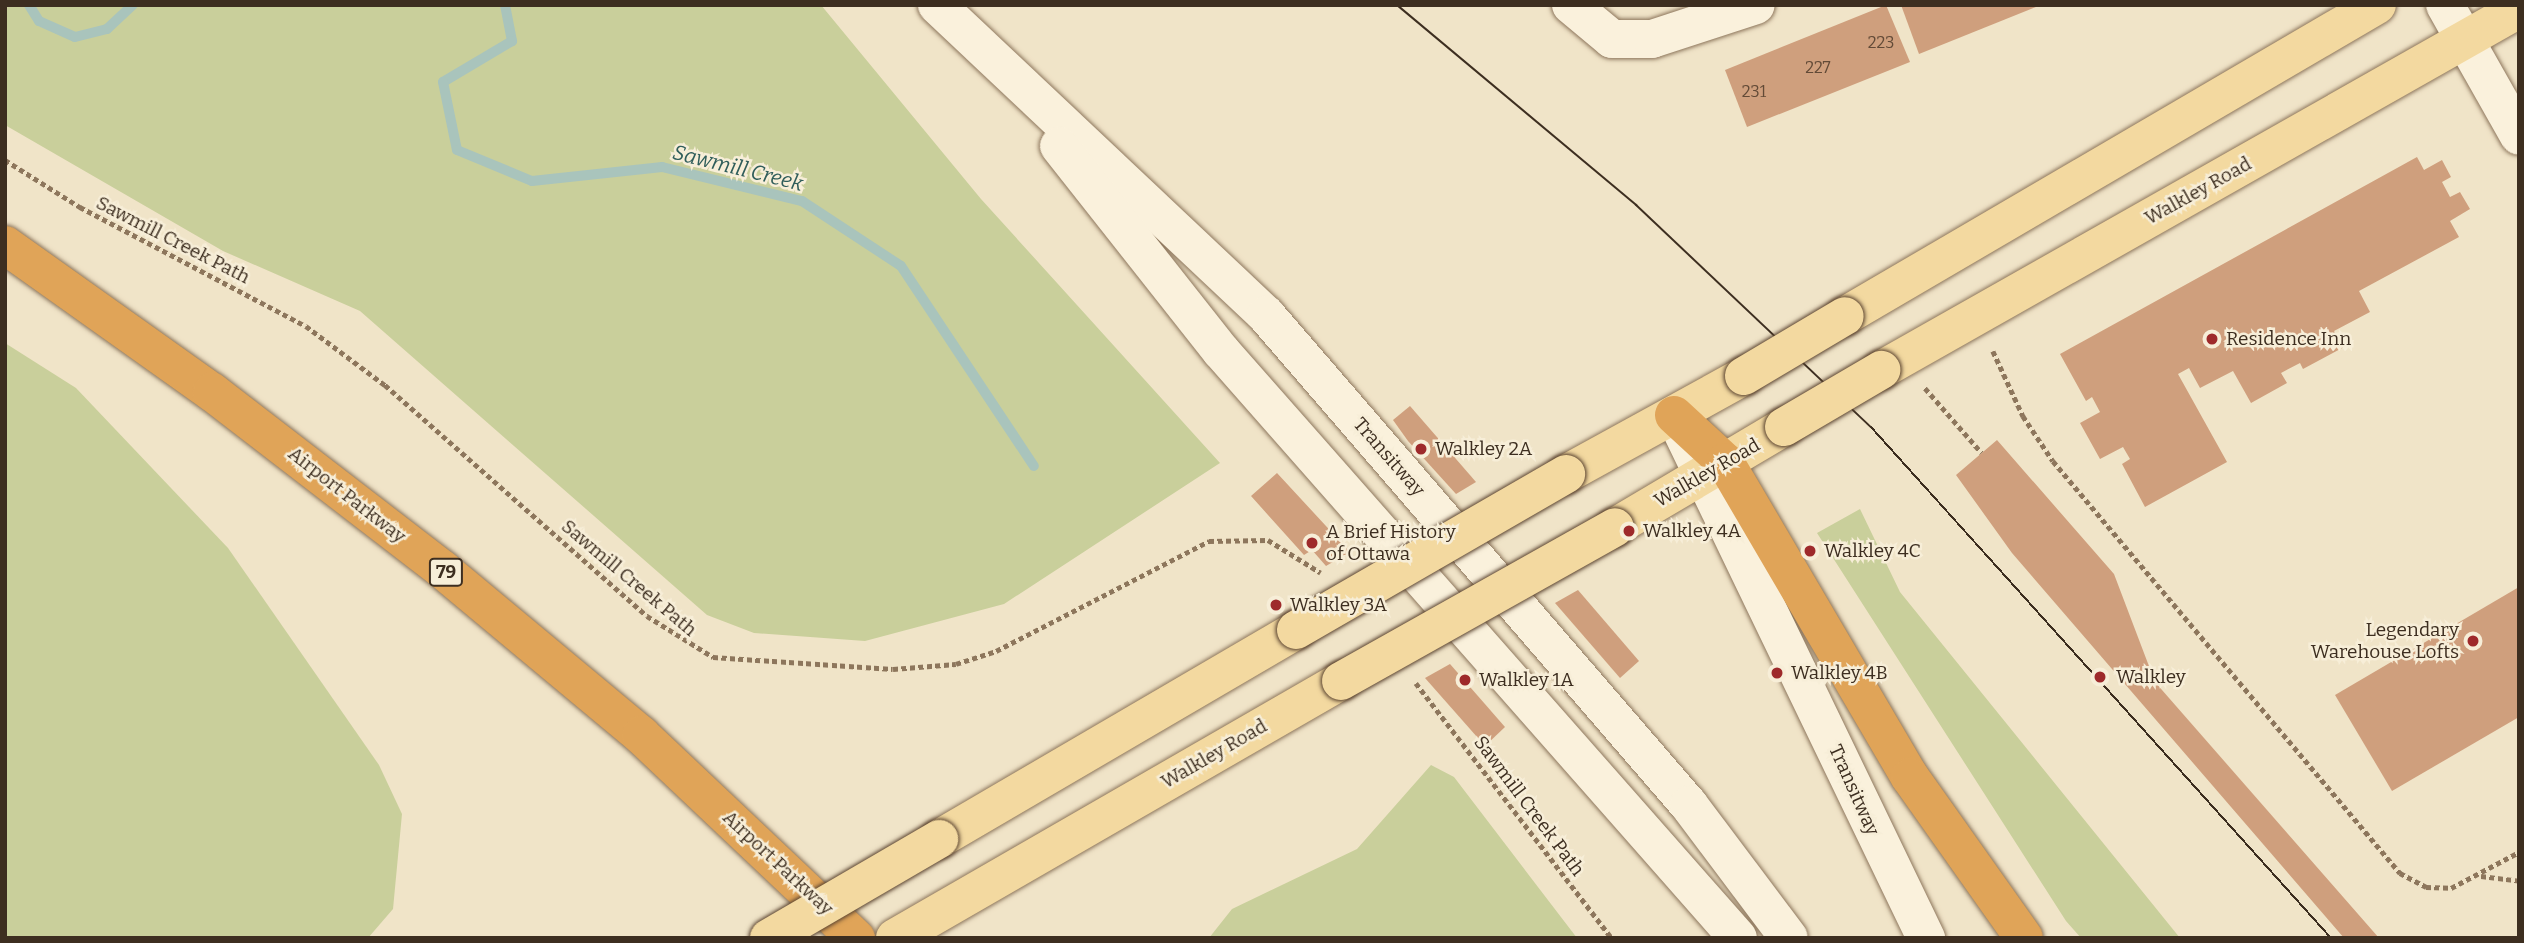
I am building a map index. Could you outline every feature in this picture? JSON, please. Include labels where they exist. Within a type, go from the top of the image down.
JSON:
[{"type":"highway","name":"Airport Parkway","points":[[5,245],[212,392],[443,570],[641,735],[856,938]]},
{"type":"highway","points":[[1674,415],[1910,778],[2024,938]]},
{"type":"main road","points":[[769,938],[1566,474],[1744,376],[2377,5]]},
{"type":"main road","name":"Walkley Road","points":[[895,938],[1615,527],[1881,370],[2519,9]]},
{"type":"street","name":"Transitway","points":[[937,5],[1266,315],[1689,805],[1789,938]]},
{"type":"street","points":[[1571,5],[1612,39],[1652,39],[1756,5]]},
{"type":"street","points":[[2445,5],[2519,136]]},
{"type":"street","name":"Transitway","points":[[978,43],[1222,351],[1738,938]]},
{"type":"street","name":"Transitway","points":[[1712,470],[1926,938]]},
{"type":"path","name":"Sawmill Creek Path","points":[[5,160],[79,208],[306,326],[385,385],[646,616],[713,657],[893,669],[946,666],[996,651],[1209,541],[1268,540],[1311,566]]},
{"type":"path","points":[[1974,317],[2023,416],[2053,461],[2400,873],[2426,887],[2451,888],[2480,876],[2519,852]]},
{"type":"path","points":[[1920,382],[1982,453]]},
{"type":"path","name":"Sawmill Creek Path","points":[[1423,692],[1612,938]]},
{"type":"path","points":[[2480,876],[2519,881]]},
{"type":"green space","points":[[5,5],[821,5],[981,199],[1220,463],[1004,604],[865,641],[754,633],[707,615],[360,311],[223,251],[5,125]]},
{"type":"green space","points":[[5,343],[76,388],[228,548],[379,765],[402,814],[393,909],[368,938],[5,938]]},
{"type":"green space","points":[[1860,509],[1900,592],[2180,938],[2081,938],[2066,921],[1817,533]]},
{"type":"green space","points":[[1431,765],[1454,777],[1577,938],[1209,938],[1232,909],[1357,849]]},
{"type":"building","points":[[1886,5],[1910,62],[1747,127],[1725,70]]},
{"type":"building","points":[[1901,5],[2041,5],[1919,54]]},
{"type":"building","name":"Residence Inn","points":[[2417,157],[2424,170],[2442,160],[2451,177],[2442,182],[2450,197],[2460,192],[2470,209],[2450,221],[2459,237],[2359,291],[2370,312],[2334,331],[2344,347],[2303,369],[2300,363],[2281,373],[2287,383],[2251,403],[2233,371],[2200,388],[2189,368],[2178,374],[2227,462],[2145,507],[2122,464],[2130,459],[2123,447],[2100,459],[2080,423],[2100,412],[2092,397],[2086,401],[2060,354]]},
{"type":"building","points":[[1410,406],[1476,482],[1456,494],[1408,441],[1393,420]]},
{"type":"building","points":[[1997,440],[2114,574],[2155,682],[2379,938],[2344,938],[2012,553],[1956,475]]},
{"type":"building","points":[[1277,473],[1350,552],[1326,566],[1312,550],[1304,555],[1251,496]]},
{"type":"building","name":"Legendary Warehouse Lofts","points":[[2519,587],[2519,717],[2392,791],[2335,695]]},
{"type":"building","points":[[1578,590],[1639,661],[1620,678],[1555,603]]},
{"type":"building","points":[[1450,664],[1505,727],[1485,746],[1425,678]]},
{"type":"waterway","name":"Sawmill Creek","points":[[29,5],[39,21],[75,37],[107,29],[133,5]]},
{"type":"waterway","name":"Sawmill Creek","points":[[505,5],[512,41],[443,82],[457,150],[532,181],[662,167],[802,201],[901,266],[1034,466]]},
{"type":"tram line","points":[[1397,5],[1636,205],[1871,427],[2331,938]]},
{"type":"place","name":"Residence Inn","points":[[2212,339]]},
{"type":"place","name":"Walkley 2A","points":[[1421,449]]},
{"type":"place","name":"Walkley 4A","points":[[1629,531]]},
{"type":"place","name":"A Brief History of Ottawa","points":[[1312,543]]},
{"type":"place","name":"Walkley 4C","points":[[1810,551]]},
{"type":"place","name":"Walkley 3A","points":[[1276,605]]},
{"type":"place","name":"Legendary Warehouse Lofts","points":[[2473,641]]},
{"type":"place","name":"Walkley 4B","points":[[1777,673]]},
{"type":"place","name":"Walkley","points":[[2100,677]]},
{"type":"place","name":"Walkley 1A","points":[[1465,680]]}]
